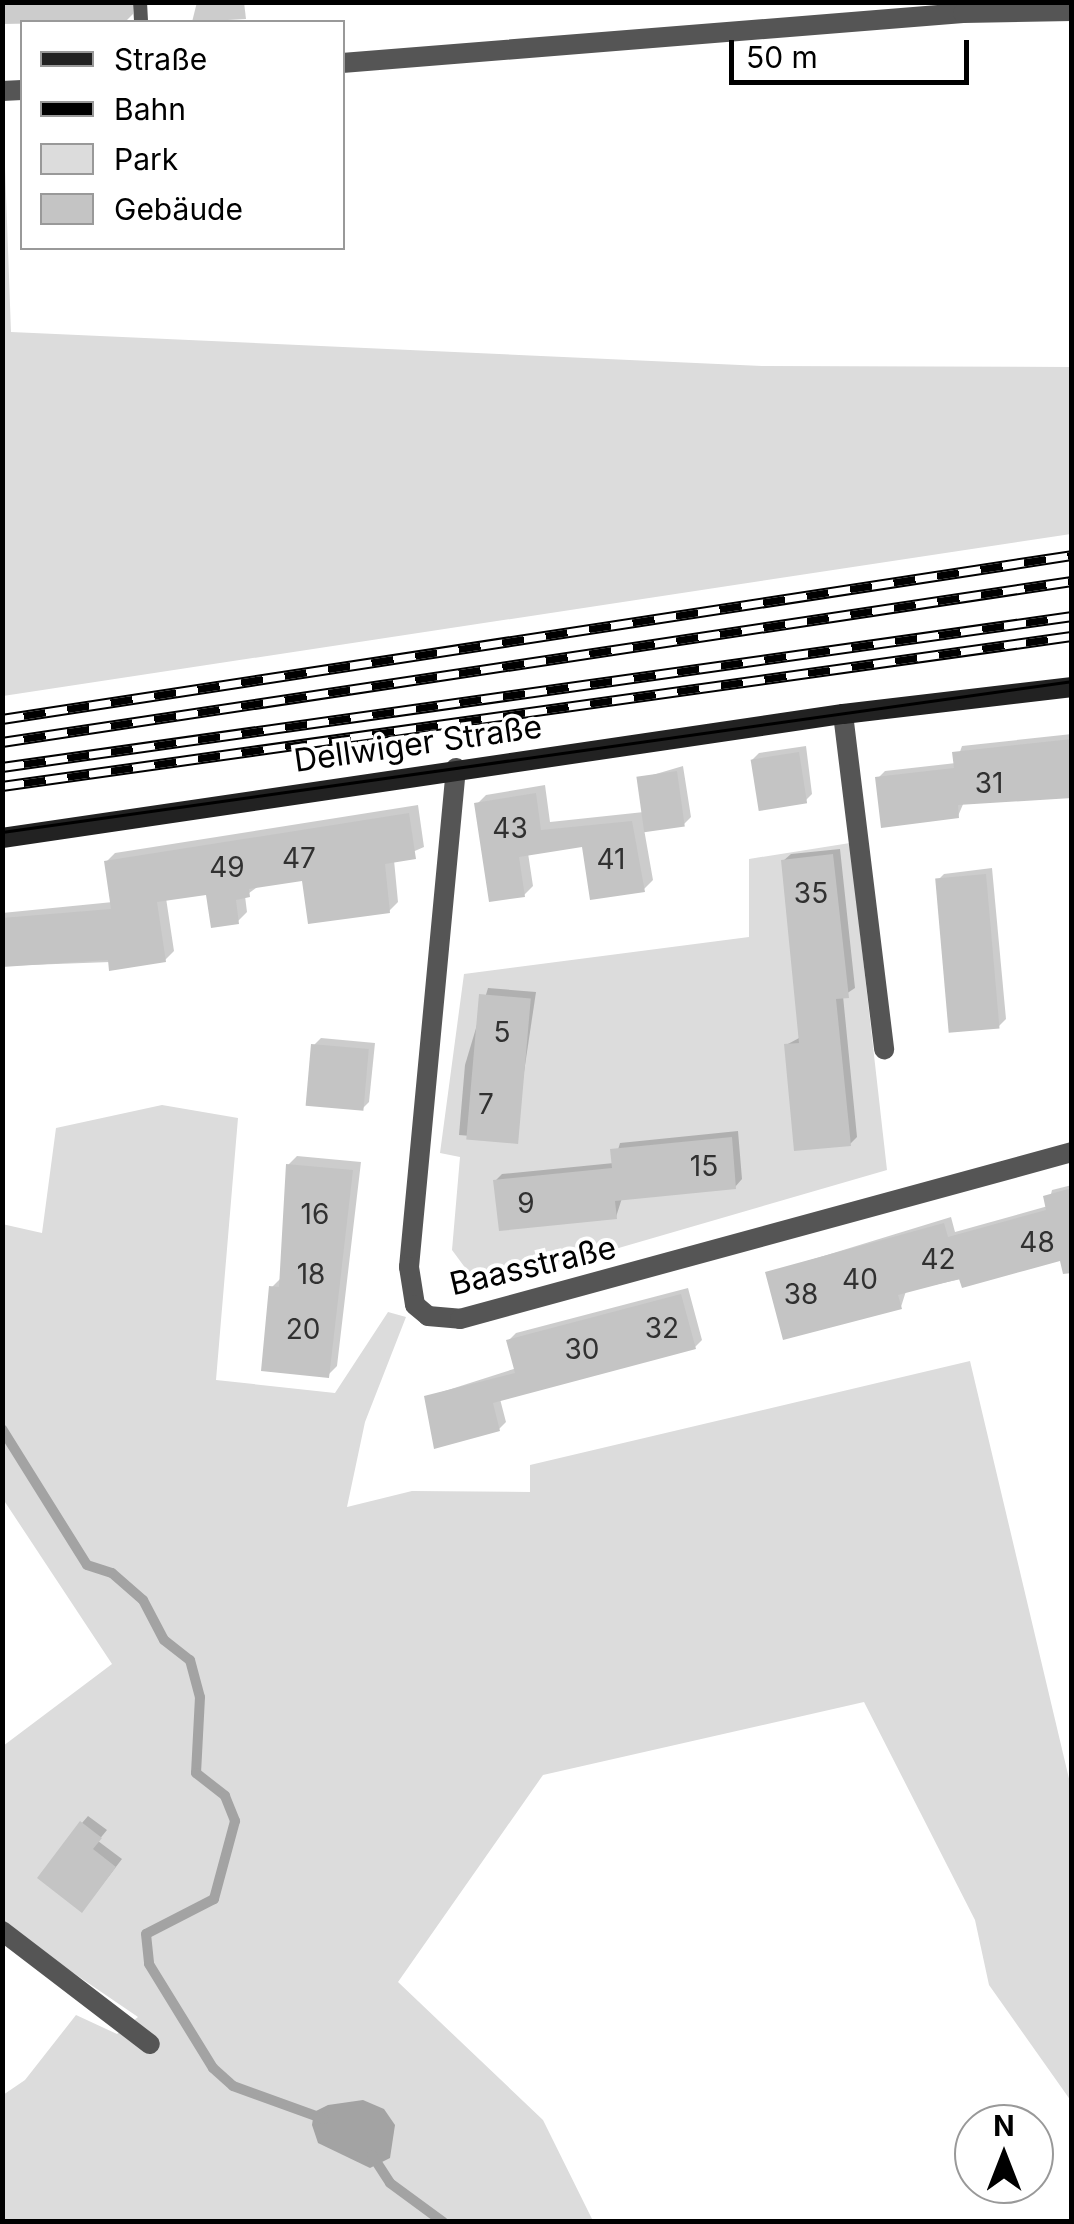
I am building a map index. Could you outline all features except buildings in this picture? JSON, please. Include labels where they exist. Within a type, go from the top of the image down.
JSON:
[{"type":"main road","name":"Dellwiger Straße","points":[[2,838],[456,768],[843,714],[1072,687]]},
{"type":"street","points":[[345,63],[963,8],[1072,11]]},
{"type":"street","points":[[843,714],[884,1050]]},
{"type":"street","name":"Baasstraße","points":[[456,768],[409,1267],[415,1305],[428,1316],[460,1319],[1072,1152]]},
{"type":"street","points":[[2,1931],[150,2044]]},
{"type":"green space","points":[[3,111],[11,332],[762,366],[1071,367],[1071,534],[3,696]]},
{"type":"green space","points":[[850,843],[887,1170],[512,1279],[472,1277],[452,1250],[460,1157],[440,1153],[464,974],[749,937],[749,859]]},
{"type":"green space","points":[[162,1105],[238,1118],[216,1380],[335,1393],[388,1312],[406,1317],[365,1422],[347,1507],[412,1491],[530,1492],[530,1465],[970,1361],[1071,1787],[1071,2101],[989,1985],[975,1920],[864,1702],[543,1775],[398,1982],[543,2120],[593,2221],[3,2221],[3,2095],[25,2080],[76,2015],[117,2034],[138,2017],[3,1925],[3,1746],[112,1664],[3,1499],[2,1224],[42,1233],[56,1128]]},
{"type":"shaded area","points":[[363,2100],[384,2109],[395,2125],[390,2158],[370,2168],[318,2143],[312,2125],[314,2112],[328,2105]]},
{"type":"waterway","points":[[2,1429],[87,1565],[112,1573],[143,1600],[164,1640],[190,1660],[200,1697],[196,1773],[225,1796],[235,1821],[214,1899],[146,1934],[149,1964],[213,2068],[233,2086],[324,2119]]},
{"type":"waterway","points":[[372,2155],[390,2183],[443,2222]]},
{"type":"tram line","points":[[2,832],[1072,681]]},
{"type":"railway","points":[[2,719],[1072,555]]},
{"type":"railway","points":[[2,742],[1072,581]]},
{"type":"railway","points":[[2,767],[1072,616]]},
{"type":"railway","points":[[2,786],[1072,636]]}]
